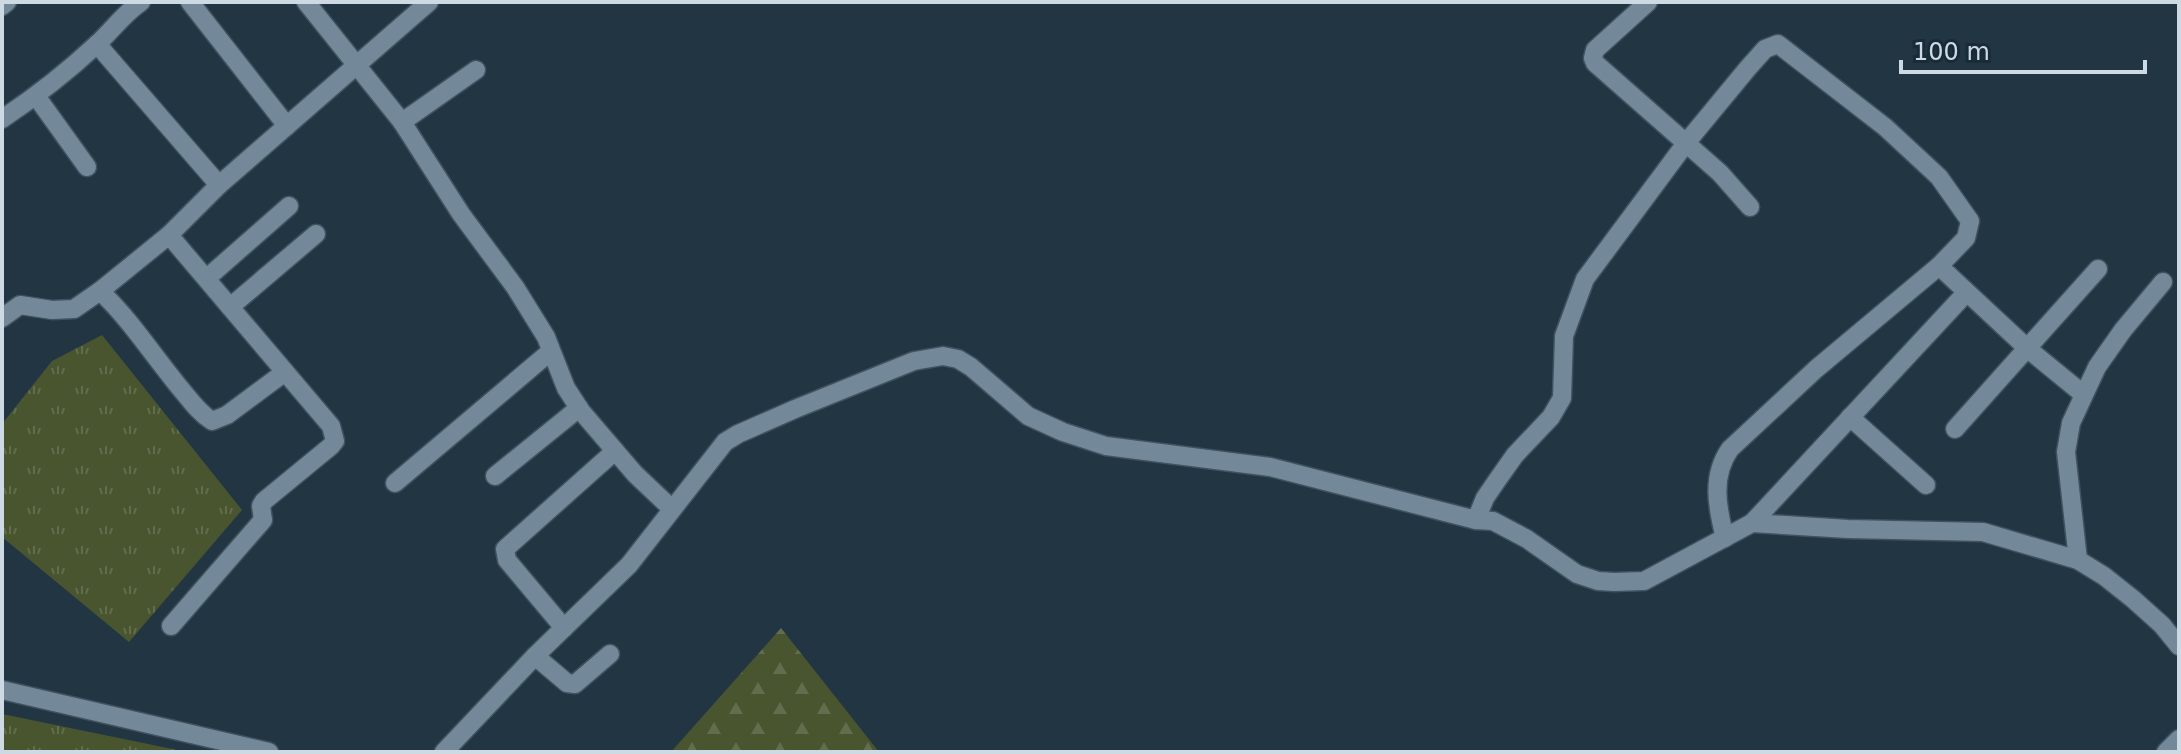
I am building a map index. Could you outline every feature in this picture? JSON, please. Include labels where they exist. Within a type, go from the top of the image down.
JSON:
[{"type":"street","points":[[2,119],[36,96],[141,2]]},
{"type":"street","points":[[190,2],[287,126]]},
{"type":"street","points":[[306,2],[402,122],[461,214],[515,287],[579,408],[615,451],[672,509]]},
{"type":"street","points":[[5,307],[20,305],[52,310],[74,309],[100,291],[169,235],[219,185],[429,2]]},
{"type":"street","points":[[1648,2],[1595,50],[1593,58],[1601,69],[1720,173],[1750,207]]},
{"type":"street","points":[[97,44],[219,185]]},
{"type":"street","points":[[1476,520],[1485,498],[1498,479],[1515,455],[1551,417],[1562,398],[1564,336],[1585,279],[1686,143],[1760,55],[1778,44],[1885,127],[1939,177],[1970,221],[1970,226],[1966,238],[1939,266],[1816,369],[1730,449],[1720,462],[1717,491],[1717,510],[1725,538]]},
{"type":"street","points":[[402,122],[476,70]]},
{"type":"street","points":[[36,96],[87,167]]},
{"type":"street","points":[[207,278],[289,206]]},
{"type":"street","points":[[230,307],[316,234]]},
{"type":"street","points":[[169,235],[331,426],[335,441],[264,501],[261,506],[263,520],[171,626]]},
{"type":"street","points":[[1939,266],[2028,349],[2083,394]]},
{"type":"street","points":[[1955,429],[2098,269]]},
{"type":"street","points":[[2078,560],[2066,452],[2071,423],[2097,367],[2163,282]]},
{"type":"street","points":[[100,291],[115,305],[167,374],[212,421],[216,422],[227,415],[285,372]]},
{"type":"street","points":[[444,752],[535,656],[629,565],[716,452],[738,434],[914,361],[943,356],[958,359],[1028,416],[1106,446],[1270,467],[1476,520],[1493,521],[1527,539],[1577,574],[1598,581],[1644,581],[1752,523],[1966,293]]},
{"type":"street","points":[[395,483],[551,351]]},
{"type":"street","points":[[495,476],[579,408]]},
{"type":"street","points":[[1850,417],[1926,485]]},
{"type":"street","points":[[564,628],[507,560],[505,549],[615,451]]},
{"type":"street","points":[[1752,523],[1983,532],[2078,560],[2133,599],[2162,625],[2179,646]]},
{"type":"street","points":[[535,656],[567,683],[575,684],[610,654]]},
{"type":"street","points":[[2,690],[269,752]]},
{"type":"street","points":[[2166,752],[2179,739]]},
{"type":"green space","points":[[102,335],[242,510],[129,642],[2,537],[2,424],[52,361]]},
{"type":"green space","points":[[781,628],[879,752],[671,752]]},
{"type":"green space","points":[[2,714],[187,752],[2,752]]}]
